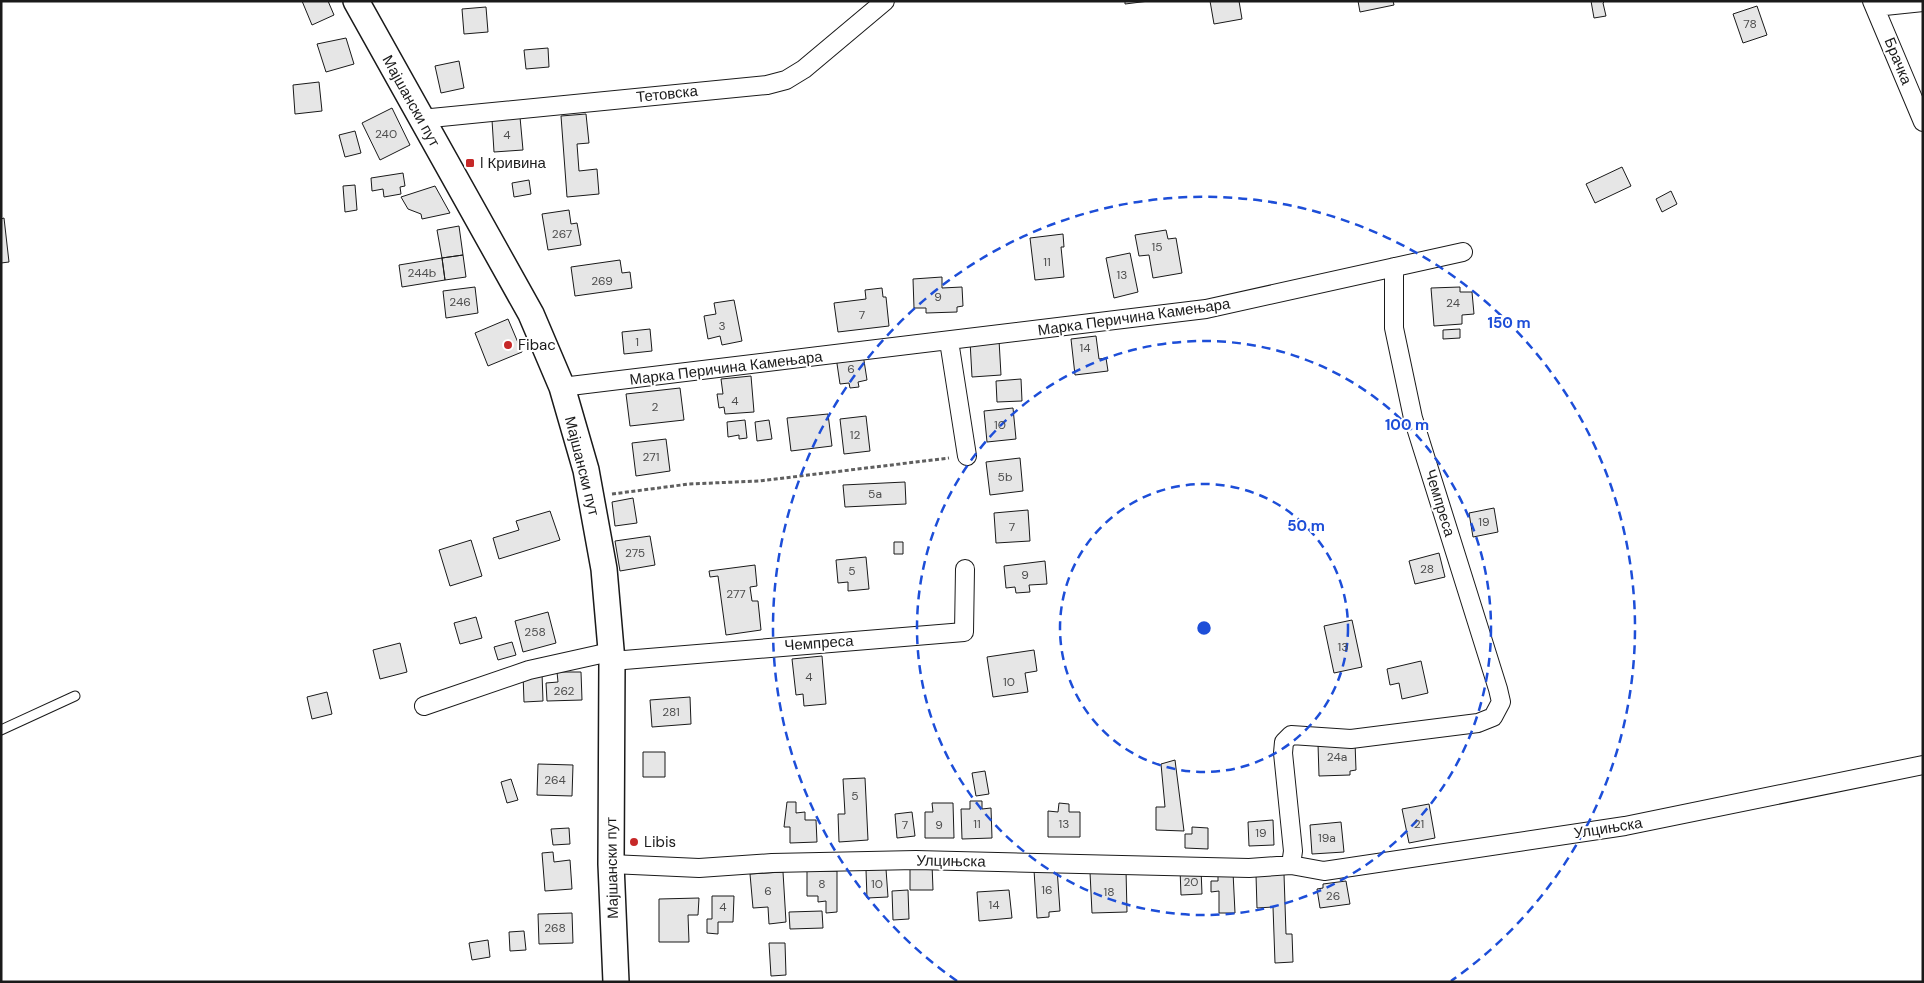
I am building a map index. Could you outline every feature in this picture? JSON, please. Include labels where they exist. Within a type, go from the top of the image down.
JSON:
[{"type":"street","name":"Мајшански пут","points":[[356,1],[531,314],[562,387],[586,470],[604,569],[611,656],[611,864],[616,982]]},
{"type":"street","name":"Тетовска","points":[[421,119],[767,85],[786,80],[804,69],[885,1]]},
{"type":"street","points":[[1874,4],[1923,2]]},
{"type":"street","name":"Брачка","points":[[1874,4],[1923,122]]},
{"type":"street","name":"Марка Перичина Камењара","points":[[562,387],[1206,309],[1464,252]]},
{"type":"street","name":"Чемпреса","points":[[1291,865],[1293,850],[1283,753],[1284,742],[1291,735],[1351,739],[1478,723],[1493,717],[1501,702],[1413,418],[1394,328],[1394,267]]},
{"type":"street","points":[[949,341],[967,456]]},
{"type":"street","name":"Чемпреса","points":[[611,656],[964,632],[964,569]]},
{"type":"street","points":[[424,706],[529,670],[611,656]]},
{"type":"street","name":"Улцињска","points":[[611,864],[699,868],[772,863],[916,860],[1249,868],[1291,865],[1324,871],[1625,826],[1923,765]]},
{"type":"lane","points":[[1,730],[75,696]]},
{"type":"path","points":[[591,496],[688,484],[759,481],[967,456]]},
{"type":"building","points":[[302,1],[328,1],[334,15],[312,25]]},
{"type":"building","points":[[1125,1],[1149,1],[1125,4]]},
{"type":"building","points":[[1210,1],[1239,1],[1242,19],[1214,24]]},
{"type":"building","points":[[1358,1],[1393,1],[1394,5],[1360,12]]},
{"type":"building","points":[[1591,1],[1605,1],[1603,3],[1606,16],[1594,18]]},
{"type":"building","points":[[1757,6],[1767,35],[1743,43],[1733,14]]},
{"type":"building","points":[[486,7],[488,32],[464,34],[462,9]]},
{"type":"building","points":[[346,38],[354,64],[326,72],[317,44]]},
{"type":"building","points":[[548,48],[549,67],[526,69],[524,50]]},
{"type":"building","points":[[459,61],[464,88],[441,93],[435,66]]},
{"type":"building","points":[[319,82],[322,111],[295,114],[293,85]]},
{"type":"building","points":[[392,108],[410,145],[380,160],[362,123]]},
{"type":"building","points":[[586,114],[589,143],[577,144],[579,171],[597,169],[599,194],[567,197],[561,116]]},
{"type":"building","points":[[520,117],[523,150],[494,152],[492,120]]},
{"type":"building","points":[[355,131],[361,153],[345,157],[339,135]]},
{"type":"building","points":[[1622,167],[1631,186],[1595,203],[1586,184]]},
{"type":"building","points":[[403,173],[405,186],[400,187],[401,194],[384,197],[383,189],[372,191],[371,178]]},
{"type":"building","points":[[529,180],[531,194],[514,197],[512,183]]},
{"type":"building","points":[[355,185],[357,210],[345,212],[343,186]]},
{"type":"building","points":[[435,186],[450,213],[422,219],[421,214],[408,209],[401,197]]},
{"type":"building","points":[[1671,191],[1677,204],[1662,212],[1656,199]]},
{"type":"building","points":[[569,210],[571,224],[577,223],[581,245],[548,250],[542,214]]},
{"type":"building","points":[[4,218],[9,262],[1,263],[1,219]]},
{"type":"building","points":[[459,226],[463,255],[442,258],[437,230]]},
{"type":"building","points":[[1166,230],[1168,239],[1176,238],[1182,273],[1153,278],[1149,255],[1139,256],[1135,235]]},
{"type":"building","points":[[1063,234],[1064,247],[1061,247],[1064,277],[1035,280],[1030,238]]},
{"type":"building","points":[[1130,253],[1138,292],[1114,298],[1106,258]]},
{"type":"building","points":[[463,255],[466,277],[445,280],[442,258]]},
{"type":"building","points":[[442,258],[445,280],[402,287],[399,265]]},
{"type":"building","points":[[620,260],[622,273],[630,272],[632,288],[575,296],[571,267]]},
{"type":"building","points":[[942,277],[942,288],[962,287],[963,306],[957,307],[957,312],[926,313],[926,308],[914,308],[913,279]]},
{"type":"building","points":[[475,287],[478,313],[446,318],[443,291]]},
{"type":"building","points":[[1460,287],[1460,292],[1472,292],[1474,314],[1462,315],[1462,324],[1434,326],[1431,288]]},
{"type":"building","points":[[882,288],[883,297],[886,297],[889,326],[838,332],[834,303],[866,299],[865,290]]},
{"type":"building","points":[[734,300],[742,341],[722,345],[720,336],[708,339],[704,316],[716,314],[714,303]]},
{"type":"building","points":[[508,319],[522,352],[488,366],[475,333]]},
{"type":"building","points":[[650,329],[652,351],[624,354],[622,332]]},
{"type":"building","points":[[1460,329],[1460,338],[1443,339],[1443,330]]},
{"type":"building","points":[[1096,336],[1099,359],[1106,358],[1108,371],[1075,375],[1071,339]]},
{"type":"building","points":[[999,340],[1001,375],[972,377],[970,341]]},
{"type":"building","points":[[863,354],[867,380],[858,382],[859,387],[850,388],[849,383],[840,384],[836,357]]},
{"type":"building","points":[[751,376],[754,412],[725,414],[724,407],[719,408],[717,394],[723,394],[721,379]]},
{"type":"building","points":[[1021,379],[1022,401],[997,402],[996,381]]},
{"type":"building","points":[[680,388],[684,420],[630,426],[626,394]]},
{"type":"building","points":[[1013,408],[1016,439],[987,442],[984,411]]},
{"type":"building","points":[[828,414],[832,446],[791,451],[787,418]]},
{"type":"building","points":[[866,416],[870,451],[844,454],[840,419]]},
{"type":"building","points":[[745,420],[747,438],[739,439],[739,435],[728,437],[727,422]]},
{"type":"building","points":[[769,420],[772,439],[757,441],[755,422]]},
{"type":"building","points":[[666,439],[670,471],[636,476],[632,443]]},
{"type":"building","points":[[1020,458],[1023,491],[990,495],[986,462]]},
{"type":"building","points":[[905,482],[906,504],[845,507],[843,485]]},
{"type":"building","points":[[633,498],[637,523],[615,526],[612,502]]},
{"type":"building","points":[[1494,508],[1498,532],[1473,537],[1469,513]]},
{"type":"building","points":[[1028,510],[1030,541],[996,543],[994,513]]},
{"type":"building","points":[[550,511],[560,540],[499,559],[493,538],[519,530],[516,521]]},
{"type":"building","points":[[650,536],[655,565],[620,571],[615,541]]},
{"type":"building","points":[[471,540],[482,576],[450,586],[439,550]]},
{"type":"building","points":[[894,542],[903,542],[903,554],[894,554]]},
{"type":"building","points":[[1439,553],[1445,577],[1415,584],[1409,561]]},
{"type":"building","points":[[866,557],[869,589],[848,591],[848,582],[838,583],[836,560]]},
{"type":"building","points":[[1045,561],[1047,584],[1029,585],[1030,592],[1016,593],[1015,587],[1006,588],[1004,566]]},
{"type":"building","points":[[755,565],[757,586],[750,587],[752,601],[758,601],[761,630],[726,635],[718,576],[710,577],[709,571]]},
{"type":"building","points":[[548,612],[556,643],[523,652],[515,621]]},
{"type":"building","points":[[476,617],[482,638],[460,644],[454,623]]},
{"type":"building","points":[[1352,620],[1362,667],[1334,673],[1324,626]]},
{"type":"building","points":[[512,642],[516,655],[498,660],[494,647]]},
{"type":"building","points":[[400,643],[407,672],[380,679],[373,650]]},
{"type":"building","points":[[1034,650],[1037,671],[1025,673],[1028,692],[993,697],[987,657]]},
{"type":"building","points":[[822,656],[826,704],[804,706],[803,694],[796,695],[792,659]]},
{"type":"building","points":[[1421,661],[1428,693],[1402,699],[1399,683],[1390,685],[1387,669]]},
{"type":"building","points":[[557,672],[581,672],[582,700],[547,701],[546,683],[558,682]]},
{"type":"building","points":[[542,673],[543,701],[524,702],[523,674]]},
{"type":"building","points":[[327,692],[332,714],[312,719],[307,697]]},
{"type":"building","points":[[690,697],[691,724],[652,727],[650,700]]},
{"type":"building","points":[[1355,742],[1356,770],[1350,771],[1350,775],[1319,776],[1318,744]]},
{"type":"building","points":[[643,752],[665,752],[665,777],[643,777]]},
{"type":"building","points":[[1175,760],[1184,831],[1156,830],[1156,807],[1165,807],[1161,764]]},
{"type":"building","points":[[538,764],[573,765],[572,796],[537,795]]},
{"type":"building","points":[[985,771],[989,794],[976,796],[972,773]]},
{"type":"building","points":[[865,778],[868,840],[839,842],[838,814],[845,814],[843,779]]},
{"type":"building","points":[[511,779],[518,800],[507,803],[501,782]]},
{"type":"building","points":[[970,801],[982,801],[982,809],[991,808],[992,838],[962,839],[961,809],[970,809]]},
{"type":"building","points":[[787,802],[796,802],[796,813],[805,812],[805,820],[816,820],[817,842],[790,843],[790,827],[784,827]]},
{"type":"building","points":[[932,803],[953,803],[954,838],[925,838],[925,812],[933,812]]},
{"type":"building","points":[[1059,803],[1069,804],[1069,812],[1080,812],[1080,837],[1048,837],[1048,811],[1058,812]]},
{"type":"building","points":[[1429,804],[1435,838],[1409,843],[1402,809]]},
{"type":"building","points":[[912,812],[915,836],[897,838],[895,814]]},
{"type":"building","points":[[1273,820],[1274,845],[1249,846],[1248,822]]},
{"type":"building","points":[[1341,822],[1344,852],[1312,854],[1310,825]]},
{"type":"building","points":[[1192,827],[1208,828],[1208,849],[1185,848],[1185,834],[1192,834]]},
{"type":"building","points":[[569,828],[570,844],[553,845],[551,829]]},
{"type":"building","points":[[553,852],[554,862],[570,860],[572,889],[545,891],[542,853]]},
{"type":"building","points":[[910,864],[932,864],[933,890],[910,890]]},
{"type":"building","points":[[1057,868],[1060,911],[1049,912],[1049,917],[1037,918],[1034,870]]},
{"type":"building","points":[[886,869],[888,897],[867,898],[866,870]]},
{"type":"building","points":[[1180,869],[1201,869],[1202,894],[1181,895]]},
{"type":"building","points":[[1126,870],[1127,912],[1092,913],[1090,872]]},
{"type":"building","points":[[807,871],[837,871],[837,912],[826,913],[826,901],[818,902],[818,896],[807,896]]},
{"type":"building","points":[[783,872],[786,922],[769,924],[768,907],[753,908],[750,874]]},
{"type":"building","points":[[1233,872],[1235,913],[1219,913],[1219,891],[1211,892],[1211,881],[1218,881],[1218,873]]},
{"type":"building","points":[[1284,874],[1286,934],[1292,934],[1293,962],[1275,963],[1273,907],[1257,908],[1256,875]]},
{"type":"building","points":[[1346,881],[1350,904],[1320,908],[1317,889],[1323,888],[1323,884]]},
{"type":"building","points":[[908,890],[909,919],[893,920],[892,891]]},
{"type":"building","points":[[1009,890],[1012,918],[979,921],[977,892]]},
{"type":"building","points":[[712,896],[734,896],[733,922],[718,922],[718,934],[707,933],[707,919],[712,919]]},
{"type":"building","points":[[699,898],[698,915],[688,915],[689,942],[659,942],[659,899]]},
{"type":"building","points":[[822,911],[823,928],[790,929],[789,912]]},
{"type":"building","points":[[572,913],[573,943],[539,944],[538,914]]},
{"type":"building","points":[[524,931],[526,950],[510,951],[509,932]]},
{"type":"building","points":[[488,940],[490,957],[472,960],[469,943]]},
{"type":"building","points":[[769,943],[785,943],[786,975],[771,976]]},
{"type":"place","name":"I Кривина","points":[[470,163]]},
{"type":"place","name":"Fibac","points":[[508,345]]},
{"type":"place","name":"Libis","points":[[634,842]]}]
